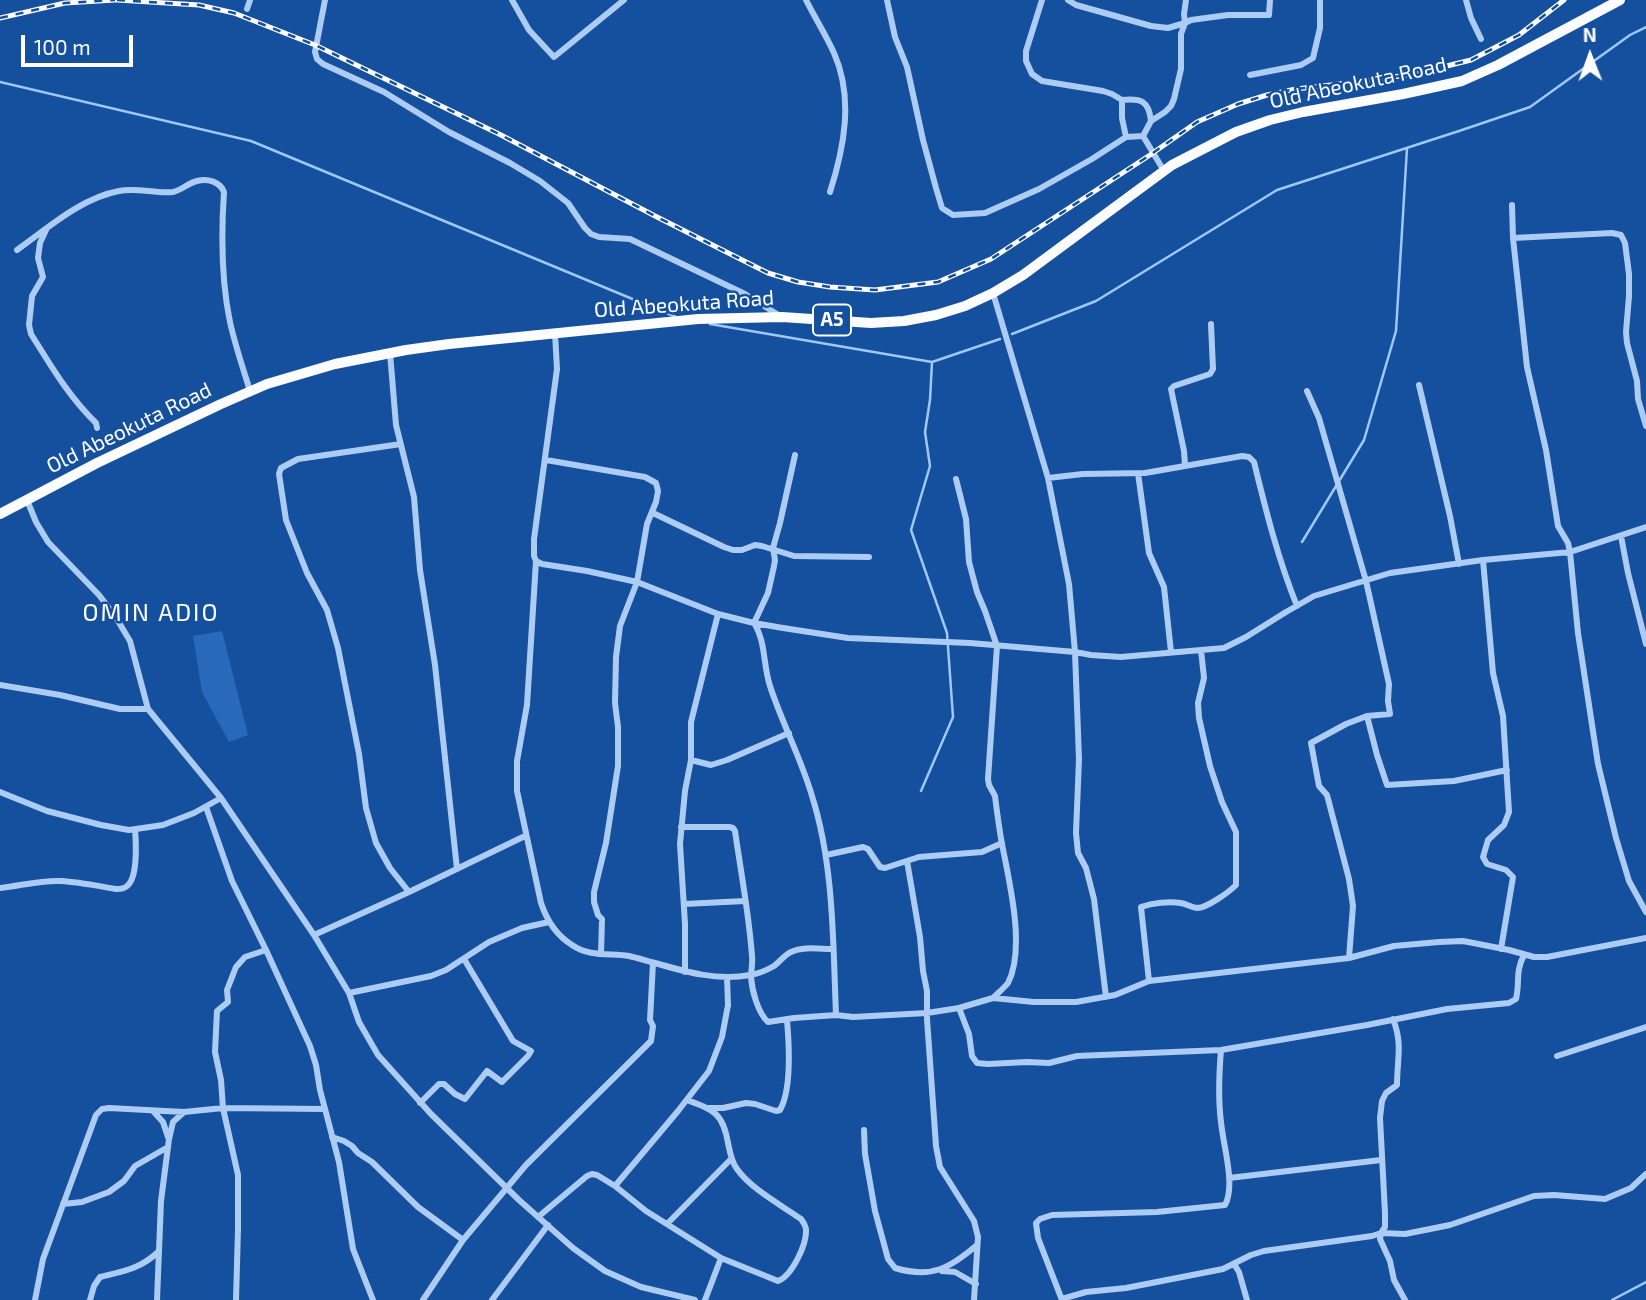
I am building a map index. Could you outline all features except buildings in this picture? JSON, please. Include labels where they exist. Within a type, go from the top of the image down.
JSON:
[{"type":"highway","name":"Old Abeokuta Road","points":[[0,514],[97,463],[250,391],[335,364],[449,344],[698,318],[782,317],[871,323],[904,321],[965,306],[1023,275],[1164,171],[1208,145],[1270,120],[1462,81],[1506,61],[1620,0]]},
{"type":"street","points":[[247,9],[250,0]]},
{"type":"street","points":[[326,0],[315,52],[317,59],[323,64],[384,92],[449,132],[540,181],[568,203],[591,234],[629,239],[745,295],[782,317]]},
{"type":"street","points":[[512,0],[528,30],[554,57],[623,0]]},
{"type":"street","points":[[806,0],[835,55],[844,86],[843,146],[831,192]]},
{"type":"street","points":[[887,0],[895,37],[907,67],[942,208],[953,215],[985,213],[1039,189],[1126,136],[1143,136]]},
{"type":"street","points":[[1042,0],[1026,51],[1026,61],[1032,74],[1042,81],[1103,91],[1122,100],[1139,100],[1150,110],[1151,121]]},
{"type":"street","points":[[1068,0],[1152,26],[1168,28],[1191,20],[1228,15],[1269,15],[1270,0]]},
{"type":"street","points":[[1143,136],[1151,121],[1165,112],[1174,99],[1181,69],[1181,34],[1185,23],[1186,0]]},
{"type":"street","points":[[1250,75],[1301,65],[1313,58],[1320,27],[1320,0]]},
{"type":"street","points":[[1466,0],[1481,39]]},
{"type":"street","points":[[1122,100],[1126,136]]},
{"type":"street","points":[[1143,136],[1164,171]]},
{"type":"street","points":[[17,250],[64,216],[100,197],[131,190],[169,192],[205,180],[218,184],[224,192],[222,258],[230,324],[250,391]]},
{"type":"street","points":[[1512,205],[1513,239],[1527,367],[1546,450],[1558,526],[1570,552],[1578,633],[1598,764],[1629,881],[1646,912]]},
{"type":"street","points":[[47,228],[40,243],[38,258],[44,277],[32,296],[29,325],[62,383],[96,423],[97,428]]},
{"type":"street","points":[[1513,239],[1612,233],[1623,238],[1626,243],[1629,274],[1627,343],[1646,426]]},
{"type":"street","points":[[993,293],[1048,478],[1069,584],[1075,652],[1079,759],[1077,843],[1094,899],[1106,997]]},
{"type":"street","points":[[1185,465],[1171,389],[1210,374],[1213,369],[1211,324]]},
{"type":"street","points":[[555,333],[557,369],[534,539],[536,561],[527,705],[517,761],[517,791],[541,904],[549,922],[573,946],[585,952],[632,957],[693,974],[727,977],[751,975],[776,965],[790,952],[806,948],[833,949]]},
{"type":"street","points":[[390,353],[396,425],[414,497],[420,570],[435,665],[457,869]]},
{"type":"street","points":[[1419,385],[1459,564]]},
{"type":"street","points":[[1307,391],[1319,418],[1366,581],[1389,684],[1390,714],[1367,716],[1311,743],[1319,786],[1327,795],[1349,878],[1353,906],[1349,958]]},
{"type":"street","points":[[401,444],[298,459],[281,468],[279,474],[286,520],[307,573],[327,610],[338,648],[359,754],[366,808],[376,843],[390,868],[409,892]]},
{"type":"street","points":[[754,623],[768,593],[775,559],[773,548],[794,455]]},
{"type":"street","points":[[1048,478],[1083,474],[1145,473],[1249,457],[1254,462],[1275,546],[1297,606]]},
{"type":"street","points":[[546,460],[635,474],[656,483],[657,491],[653,513],[647,524],[637,582],[620,626],[616,657],[618,766],[606,843],[594,892],[598,915],[603,919],[601,954]]},
{"type":"street","points":[[1138,473],[1149,553],[1164,587],[1171,652]]},
{"type":"street","points":[[956,479],[966,519],[969,562],[997,646],[988,779],[995,796],[1014,908],[1014,957],[1007,985],[993,998]]},
{"type":"street","points":[[27,500],[48,542],[99,595],[115,616],[130,641],[148,709],[221,798],[314,935],[349,993],[359,1022],[378,1055],[420,1102],[507,1188],[573,1248],[605,1271],[641,1286],[695,1300]]},
{"type":"street","points":[[653,513],[733,550],[755,545],[794,556],[869,557]]},
{"type":"street","points":[[536,561],[637,582],[718,614],[754,623],[848,638],[997,646],[1121,657],[1224,648],[1314,596],[1390,573],[1483,560],[1570,552],[1646,527]]},
{"type":"street","points":[[1621,536],[1646,644]]},
{"type":"street","points":[[1483,560],[1493,673],[1503,716],[1509,812],[1504,825],[1488,840],[1483,858],[1487,864],[1506,870],[1513,877],[1501,950]]},
{"type":"street","points":[[685,971],[681,827],[691,760],[691,722],[718,614]]},
{"type":"street","points":[[754,623],[760,632],[769,683],[813,796],[826,855],[836,1014]]},
{"type":"street","points":[[1149,981],[1141,907],[1175,902],[1195,908],[1204,907],[1236,885],[1236,832],[1222,802],[1199,718],[1198,704],[1204,678],[1201,650]]},
{"type":"street","points":[[0,685],[120,709],[148,709]]},
{"type":"street","points":[[1367,716],[1387,785],[1454,781],[1507,770]]},
{"type":"street","points":[[691,760],[711,765],[789,733]]},
{"type":"street","points":[[0,792],[47,811],[129,830],[163,825],[194,813],[221,798]]},
{"type":"street","points":[[206,807],[232,881],[310,1046],[339,1162],[352,1249],[373,1300]]},
{"type":"street","points":[[681,827],[733,828],[735,831],[753,960],[751,975],[759,1010],[768,1022],[836,1014],[853,1017],[927,1013],[959,1008],[993,998],[1076,1002],[1115,995],[1149,981],[1349,958],[1394,946],[1463,942],[1534,957],[1547,957],[1646,938]]},
{"type":"street","points":[[0,888],[60,881],[116,889],[128,886],[132,881],[136,855],[135,829]]},
{"type":"street","points":[[314,935],[526,836]]},
{"type":"street","points":[[826,855],[863,847],[868,849],[880,867],[885,868],[919,857],[982,852],[1002,843]]},
{"type":"street","points":[[907,861],[928,991],[927,1013],[936,1146],[940,1167],[974,1221],[978,1237],[974,1300]]},
{"type":"street","points":[[684,904],[745,901]]},
{"type":"street","points":[[349,993],[446,971],[489,942],[522,928],[549,922]]},
{"type":"street","points":[[236,1300],[238,1175],[223,1108],[215,1052],[217,1012],[228,1002],[227,990],[236,967],[245,957],[266,950]]},
{"type":"street","points":[[959,1008],[976,1063],[1049,1063],[1077,1056],[1221,1050],[1447,1009],[1509,1003],[1516,999],[1518,993],[1518,965],[1524,954]]},
{"type":"street","points":[[420,1102],[439,1084],[444,1084],[455,1094],[465,1098],[487,1071],[502,1082],[531,1051],[513,1041],[464,959]]},
{"type":"street","points":[[423,1300],[463,1240],[540,1150],[651,1041],[653,963]]},
{"type":"street","points":[[615,1185],[709,1070],[722,1037],[728,1005],[727,977]]},
{"type":"street","points":[[1393,1019],[1398,1031],[1400,1049],[1397,1085],[1386,1093],[1380,1118],[1385,1227],[1380,1239],[1390,1261],[1394,1280],[1405,1300]]},
{"type":"street","points":[[707,1108],[746,1103],[780,1110],[788,1073],[787,1020]]},
{"type":"street","points":[[1557,1056],[1646,1027]]},
{"type":"street","points":[[1221,1050],[1220,1120],[1229,1178],[1229,1198],[1225,1205],[1157,1212],[1052,1215],[1040,1219],[1036,1223],[1038,1238],[1062,1299],[1086,1292],[1126,1288],[1223,1269],[1264,1251],[1381,1233],[1405,1234],[1450,1225],[1534,1196],[1605,1199],[1631,1188],[1646,1174]]},
{"type":"street","points":[[538,1217],[589,1175],[597,1175],[615,1185],[646,1211],[721,1258],[782,1281],[801,1254],[806,1226],[801,1219],[749,1182],[737,1169],[731,1159],[722,1119],[707,1108],[687,1100]]},
{"type":"street","points":[[36,1300],[43,1259],[96,1115],[102,1109],[184,1112],[223,1108],[325,1109]]},
{"type":"street","points":[[153,1111],[163,1122],[168,1143]]},
{"type":"street","points":[[157,1300],[161,1201],[168,1143],[173,1122],[184,1112]]},
{"type":"street","points":[[864,1130],[865,1154],[875,1211],[888,1259],[895,1268],[927,1273],[940,1270],[961,1259],[977,1245]]},
{"type":"street","points":[[332,1137],[344,1140],[352,1146],[418,1207],[463,1240]]},
{"type":"street","points":[[64,1204],[82,1202],[110,1192],[124,1181],[135,1166],[168,1143]]},
{"type":"street","points":[[667,1224],[731,1159]]},
{"type":"street","points":[[1229,1178],[1381,1160]]},
{"type":"street","points":[[492,1300],[548,1225]]},
{"type":"street","points":[[90,1300],[100,1277],[142,1265],[158,1252]]},
{"type":"street","points":[[705,1300],[721,1258]]},
{"type":"street","points":[[1234,1264],[1247,1300]]},
{"type":"street","points":[[940,1270],[955,1272],[976,1284]]},
{"type":"shaded area","points":[[222,631],[248,735],[229,742],[202,692],[193,636]]},
{"type":"waterway","points":[[1012,334],[1096,301],[1277,190],[1530,107],[1630,35],[1646,27]]},
{"type":"waterway","points":[[0,82],[251,141],[676,317]]},
{"type":"waterway","points":[[1302,542],[1364,440],[1396,331],[1407,148]]},
{"type":"waterway","points":[[710,324],[932,362],[1000,339]]},
{"type":"waterway","points":[[921,791],[953,717],[947,633],[911,530],[930,466],[925,432],[932,362]]},
{"type":"waterway","points":[[1612,1300],[1646,1282]]},
{"type":"railway","points":[[0,18],[65,3],[115,0]]},
{"type":"railway","points":[[117,0],[199,5],[234,13],[315,45],[499,134],[768,273],[798,282],[875,290],[938,282],[991,259],[1197,122],[1238,104],[1296,89],[1414,74],[1471,60],[1519,35],[1564,0]]},
{"type":"district","name":"OMIN ADIO","points":[[151,613]]}]
